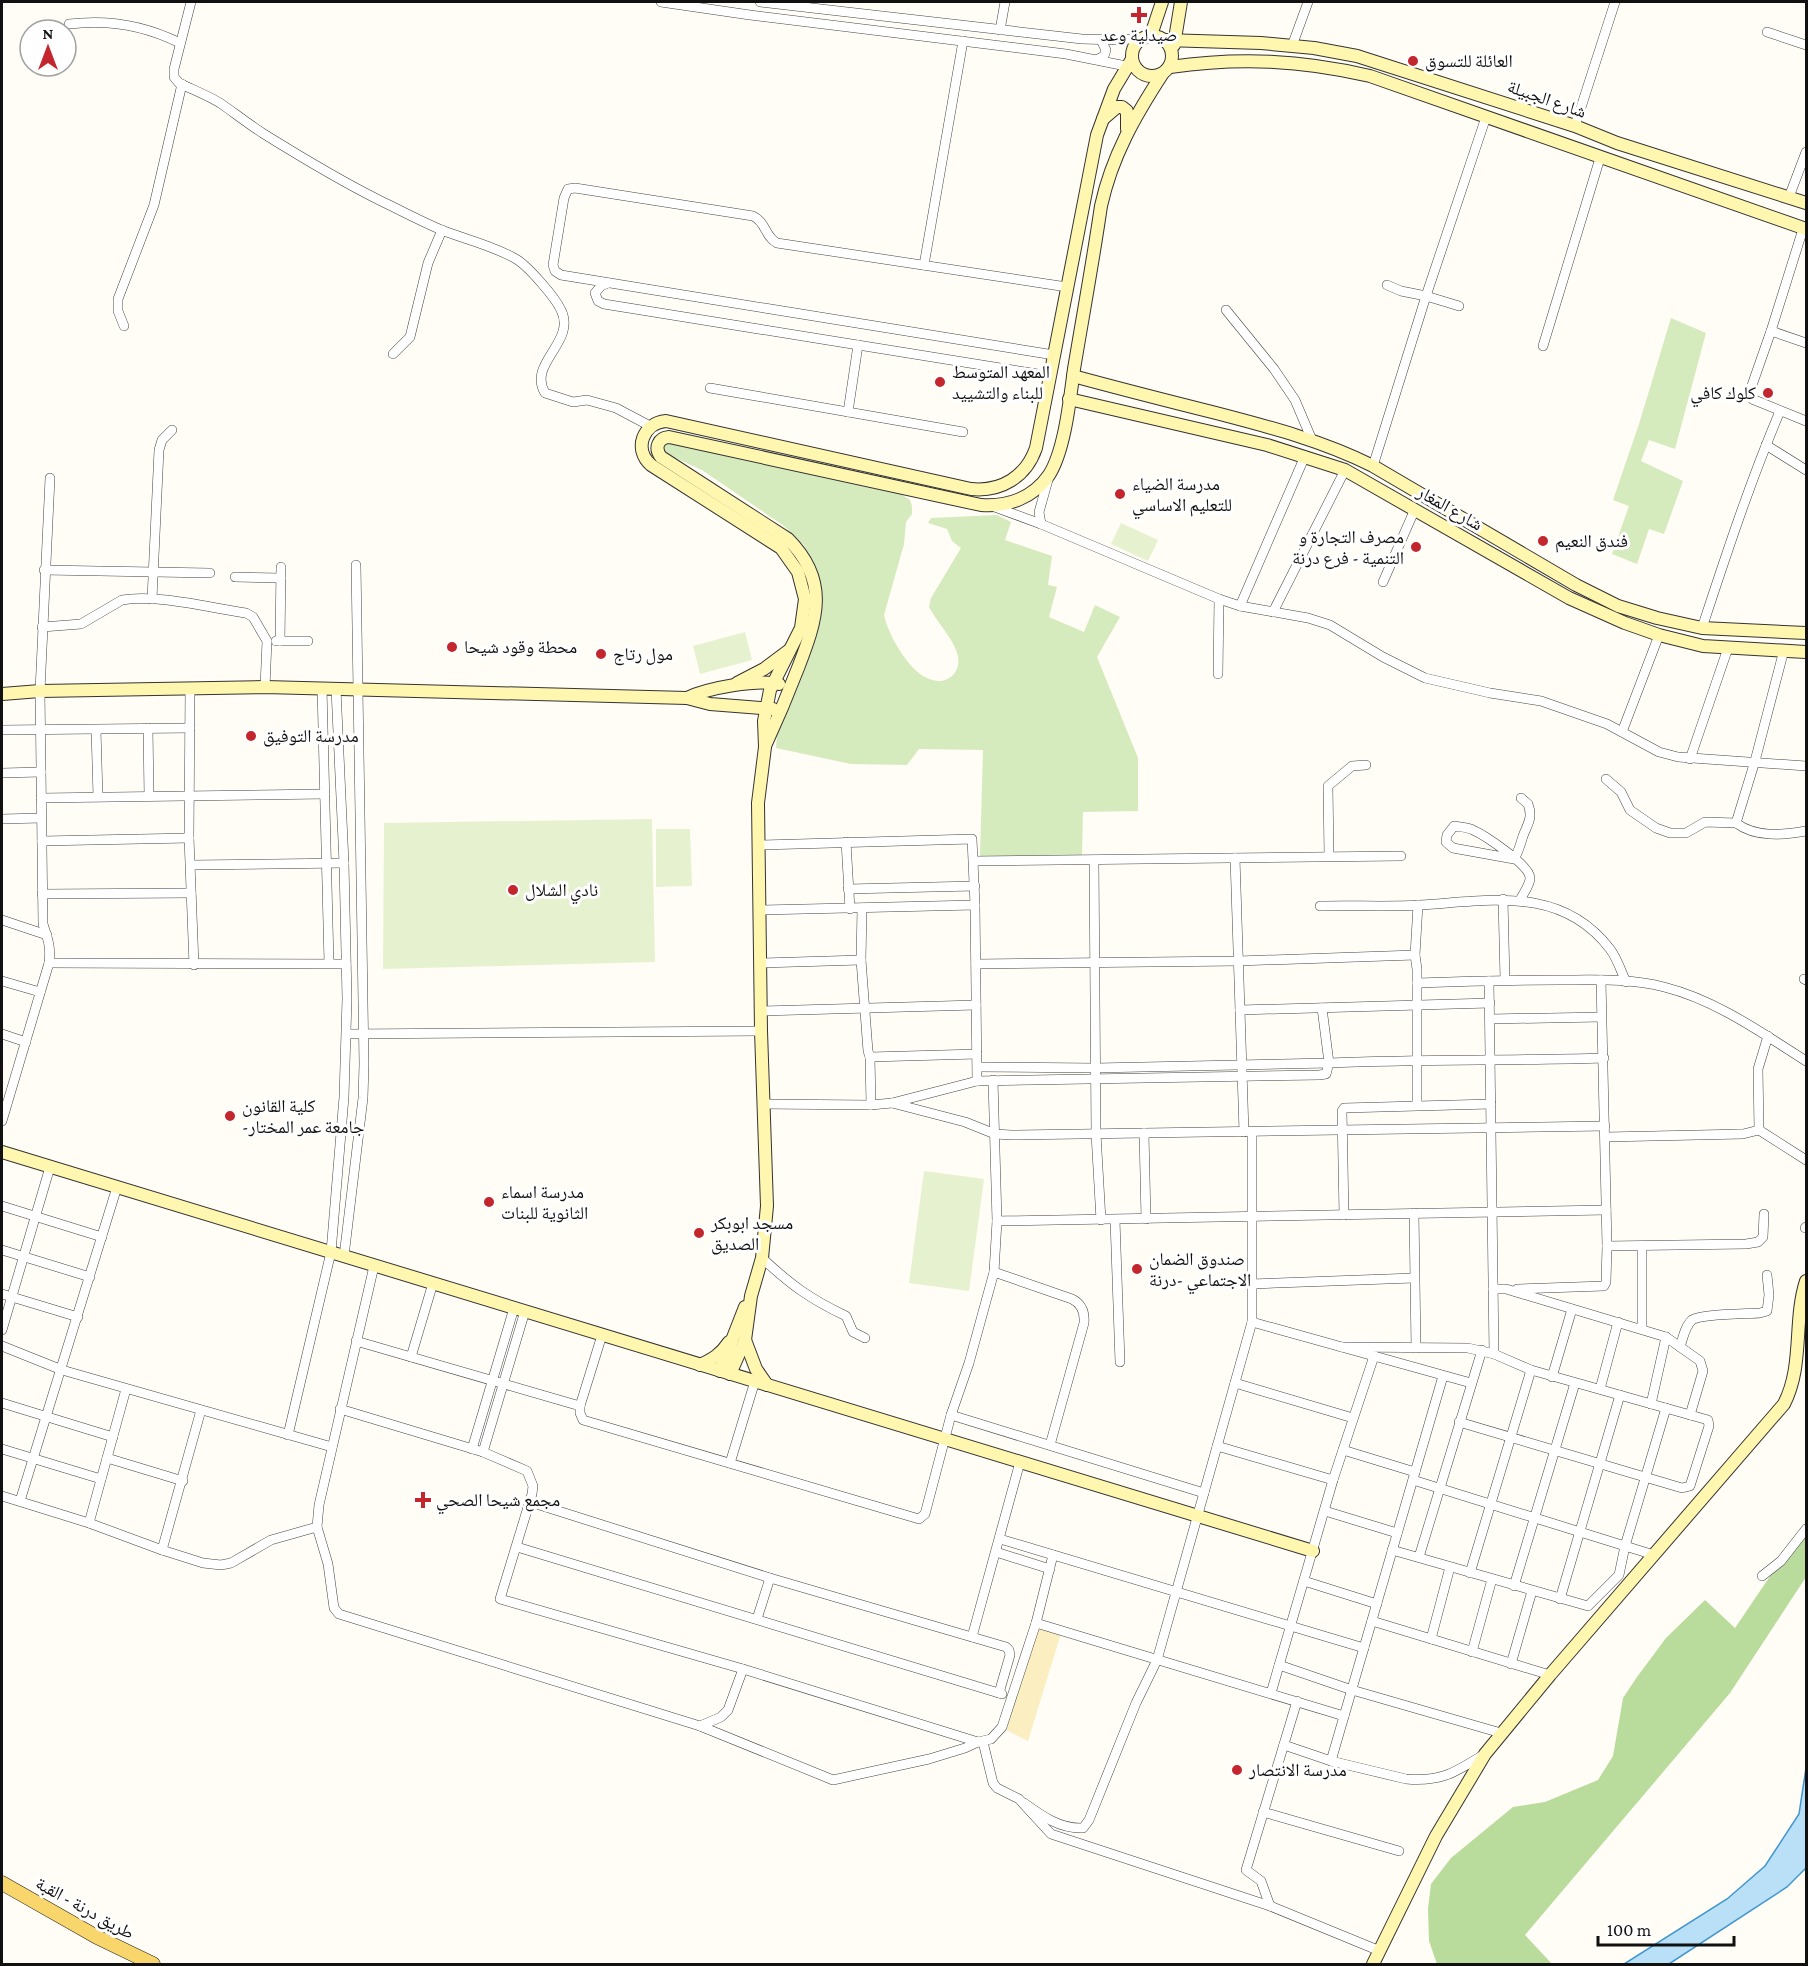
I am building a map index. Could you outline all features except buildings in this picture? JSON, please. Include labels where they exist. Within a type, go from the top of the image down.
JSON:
[{"type":"main road","points":[[1162,3],[1163,10],[1171,14],[1177,12],[1181,4]]},
{"type":"main road","points":[[725,1372],[740,1336],[762,1258],[767,1206],[760,1011],[758,844],[758,803],[766,709],[770,690],[801,628],[805,609],[804,590],[794,563],[774,542],[647,461],[641,446],[643,435],[650,426],[661,421],[672,422],[971,489],[987,490],[1009,482],[1021,473],[1036,448],[1101,120],[1114,90],[1132,64],[1133,49],[1147,37],[1162,3]]},
{"type":"main road","points":[[764,740],[783,706],[812,632],[817,611],[816,589],[806,561],[795,546],[781,534],[661,457],[657,447],[660,441],[669,437],[973,504],[990,506],[1008,504],[1024,497],[1039,486],[1050,473],[1057,456],[1069,399],[1104,191],[1113,161],[1127,130],[1166,70],[1181,4]]},
{"type":"main road","points":[[1147,37],[1171,44]]},
{"type":"main road","name":"شارع الجبيلة","points":[[1171,44],[1202,40],[1292,46],[1335,51],[1378,61],[1575,126],[1617,143],[1806,203]]},
{"type":"main road","points":[[1202,40],[1197,53],[1203,62]]},
{"type":"main road","points":[[1132,64],[1148,76],[1203,62],[1258,60],[1326,67],[1392,83],[1805,229]]},
{"type":"main road","points":[[1101,120],[1114,108],[1122,107],[1127,111],[1127,130]]},
{"type":"main road","name":"شارع المغار","points":[[1073,376],[1312,440],[1373,466],[1576,585],[1618,606],[1702,628],[1806,633]]},
{"type":"main road","name":"شارع المغار","points":[[1069,399],[1267,445],[1345,470],[1569,598],[1624,623],[1659,635],[1703,646],[1806,651]]},
{"type":"main road","points":[[1267,445],[1271,428]]},
{"type":"main road","points":[[1569,598],[1576,585]]},
{"type":"main road","points":[[729,687],[764,669],[791,648]]},
{"type":"main road","points":[[687,698],[707,690],[729,687],[774,683],[790,688]]},
{"type":"main road","points":[[2,694],[39,691],[190,688],[336,688],[687,698],[710,704],[741,707],[766,709],[783,706]]},
{"type":"main road","points":[[741,707],[753,716],[764,740]]},
{"type":"main road","points":[[2,1152],[1313,1551]]},
{"type":"main road","points":[[1373,1965],[1436,1836],[1485,1754],[1550,1675],[1784,1404],[1795,1371],[1802,1295],[1806,1281]]},
{"type":"main road","points":[[700,1365],[714,1358],[740,1336]]},
{"type":"main road","points":[[740,1336],[756,1369],[767,1385]]},
{"type":"main road","name":"طريق درنة - القبة","points":[[2,1883],[97,1937],[153,1965]]},
{"type":"street","points":[[191,2],[173,73],[176,80],[221,104],[262,133],[378,200],[442,230],[517,260],[531,272],[561,309],[564,318],[563,333],[545,362],[541,387],[545,393],[573,402],[587,400],[616,408],[650,426]]},
{"type":"street","points":[[661,2],[1132,64]]},
{"type":"street","points":[[760,2],[1101,40],[1147,37]]},
{"type":"street","points":[[1000,30],[1005,2]]},
{"type":"street","points":[[1292,46],[1308,2]]},
{"type":"street","points":[[1575,126],[1615,2]]},
{"type":"street","points":[[78,24],[107,22],[126,24],[145,28],[180,42]]},
{"type":"street","points":[[1767,32],[1806,45]]},
{"type":"street","points":[[1098,59],[1104,56],[1106,50],[1101,40]]},
{"type":"street","points":[[924,265],[963,41]]},
{"type":"street","points":[[124,326],[118,311],[118,299],[154,205],[182,84]]},
{"type":"street","points":[[1373,466],[1426,296],[1486,117]]},
{"type":"street","points":[[1790,197],[1806,152]]},
{"type":"street","points":[[1543,346],[1600,158]]},
{"type":"street","points":[[1054,355],[561,275],[553,268],[564,198],[566,192],[572,188],[753,216],[760,220],[769,237],[777,243],[1067,286]]},
{"type":"street","points":[[1805,229],[1750,395],[1752,399],[1806,421]]},
{"type":"street","points":[[393,354],[410,337],[428,263],[442,230]]},
{"type":"street","points":[[587,279],[598,301],[604,304],[1050,376]]},
{"type":"street","points":[[595,293],[601,286],[610,283]]},
{"type":"street","points":[[1387,285],[1401,291],[1460,306]]},
{"type":"street","points":[[1226,310],[1267,360],[1295,400],[1312,440]]},
{"type":"street","points":[[1771,331],[1806,343]]},
{"type":"street","points":[[848,412],[858,345]]},
{"type":"street","points":[[710,388],[963,432]]},
{"type":"street","points":[[1702,628],[1780,411]]},
{"type":"street","points":[[152,599],[159,450],[162,440],[172,430]]},
{"type":"street","points":[[1766,445],[1806,470]]},
{"type":"street","points":[[1240,606],[1305,456]]},
{"type":"street","points":[[1273,612],[1345,470]]},
{"type":"street","points":[[1041,524],[1039,512],[1050,473]]},
{"type":"street","points":[[2,1121],[6,1092],[26,1042],[49,963],[51,944],[43,924],[39,691],[50,478]]},
{"type":"street","points":[[990,506],[1041,524],[1219,599],[1240,606],[1308,618],[1330,625],[1383,657],[1425,678],[1490,693],[1541,701],[1622,732],[1659,752],[1690,759],[1755,761],[1806,766]]},
{"type":"street","points":[[1383,582],[1415,509]]},
{"type":"street","points":[[344,1256],[363,1098],[364,1034],[356,565]]},
{"type":"street","points":[[280,641],[281,567]]},
{"type":"street","points":[[44,570],[210,573]]},
{"type":"street","points":[[235,577],[281,578]]},
{"type":"street","points":[[42,627],[81,624],[122,600],[152,599],[246,613],[253,617],[267,640],[265,687]]},
{"type":"street","points":[[1218,674],[1219,599]]},
{"type":"street","points":[[1622,732],[1659,635]]},
{"type":"street","points":[[267,640],[308,641]]},
{"type":"street","points":[[1690,759],[1728,648]]},
{"type":"street","points":[[1736,823],[1784,650]]},
{"type":"street","points":[[190,688],[189,838],[194,964]]},
{"type":"street","points":[[322,688],[329,963]]},
{"type":"street","points":[[288,1435],[331,1252],[348,1034],[344,863],[336,688]]},
{"type":"street","points":[[148,728],[149,796]]},
{"type":"street","points":[[2,730],[190,728]]},
{"type":"street","points":[[96,730],[98,796]]},
{"type":"street","points":[[1329,856],[1329,786],[1352,766],[1366,765]]},
{"type":"street","points":[[2,773],[41,772]]},
{"type":"street","points":[[1606,779],[1622,792],[1630,810],[1656,828],[1670,832],[1686,833],[1705,822],[1736,823],[1742,827],[1768,834],[1806,831]]},
{"type":"street","points":[[41,798],[325,794]]},
{"type":"street","points":[[1514,859],[1520,851],[1523,836],[1532,817],[1528,804],[1521,798]]},
{"type":"street","points":[[2,819],[41,818]]},
{"type":"street","points":[[1514,859],[1453,848],[1446,842],[1447,835],[1454,826],[1471,829],[1500,846],[1514,859],[1529,873],[1530,878],[1520,900]]},
{"type":"street","points":[[42,841],[189,838]]},
{"type":"street","points":[[758,844],[972,839],[975,886],[977,1081]]},
{"type":"street","points":[[846,842],[850,909]]},
{"type":"street","points":[[974,861],[1401,856]]},
{"type":"street","points":[[981,1742],[993,1783],[1053,1823],[1075,1829],[1083,1828],[1089,1821],[1136,1703],[1157,1660],[1252,1322],[1252,1217],[1248,1132],[1241,1076],[1235,858]]},
{"type":"street","points":[[1094,860],[1096,1134],[1101,1220]]},
{"type":"street","points":[[191,865],[344,863]]},
{"type":"street","points":[[848,889],[975,886]]},
{"type":"street","points":[[42,894],[191,893]]},
{"type":"street","points":[[1503,899],[1504,980]]},
{"type":"street","points":[[1320,906],[1419,905],[1503,899],[1543,904],[1572,915],[1592,929],[1611,950],[1626,981]]},
{"type":"street","points":[[759,910],[975,905]]},
{"type":"street","points":[[1417,1106],[1415,955],[1419,905]]},
{"type":"street","points":[[862,908],[861,960],[870,1057],[871,1105]]},
{"type":"street","points":[[2,920],[47,935]]},
{"type":"street","points":[[976,964],[1094,964],[1415,955]]},
{"type":"street","points":[[760,963],[861,960]]},
{"type":"street","points":[[49,963],[346,964]]},
{"type":"street","points":[[1492,1289],[1604,1286],[1606,1282],[1606,1137],[1601,1017],[1602,980]]},
{"type":"street","points":[[1417,983],[1602,980],[1640,982],[1666,987],[1702,1000],[1768,1036],[1806,1061]]},
{"type":"street","points":[[2,981],[40,992]]},
{"type":"street","points":[[1490,981],[1494,1354]]},
{"type":"street","points":[[1240,1010],[1490,1003]]},
{"type":"street","points":[[760,1011],[976,1005]]},
{"type":"street","points":[[763,1104],[871,1105],[892,1103],[977,1081],[993,1080],[1326,1074],[1329,1063],[1322,1008]]},
{"type":"street","points":[[1490,1019],[1601,1017]]},
{"type":"street","points":[[348,1034],[761,1031]]},
{"type":"street","points":[[2,1034],[26,1042]]},
{"type":"street","points":[[1759,1130],[1758,1069],[1768,1036]]},
{"type":"street","points":[[870,1057],[977,1054]]},
{"type":"street","points":[[978,1067],[1096,1068],[1604,1058]]},
{"type":"street","points":[[602,1335],[580,1406],[583,1420],[919,1519],[925,1514],[951,1415],[994,1272],[997,1221],[993,1080]]},
{"type":"street","points":[[892,1103],[965,1122],[995,1134],[1605,1126]]},
{"type":"street","points":[[1344,1215],[1342,1111],[1344,1108],[1491,1104]]},
{"type":"street","points":[[1606,1137],[1743,1134],[1759,1130],[1806,1160]]},
{"type":"street","points":[[1144,1133],[1146,1219]]},
{"type":"street","points":[[2,1330],[6,1296],[23,1256],[50,1167]]},
{"type":"street","points":[[20,1501],[48,1417],[117,1187]]},
{"type":"street","points":[[2,1206],[102,1237]]},
{"type":"street","points":[[997,1221],[1606,1210]]},
{"type":"street","points":[[1413,1213],[1416,1348]]},
{"type":"street","points":[[1607,1246],[1758,1242],[1763,1237],[1764,1214]]},
{"type":"street","points":[[1114,1220],[1120,1362]]},
{"type":"street","points":[[1642,1246],[1642,1329]]},
{"type":"street","points":[[2,1250],[90,1277]]},
{"type":"street","points":[[762,1258],[795,1288],[846,1316],[853,1332],[865,1338]]},
{"type":"street","points":[[374,1266],[319,1505],[317,1527],[328,1564],[334,1608],[339,1614],[700,1726],[833,1780],[929,1759],[965,1748],[997,1734],[1002,1727],[1036,1623],[1053,1555]]},
{"type":"street","points":[[994,1272],[1072,1299],[1080,1304],[1084,1313],[1084,1323],[1050,1445]]},
{"type":"street","points":[[1680,1347],[1691,1321],[1701,1316],[1767,1311],[1769,1295],[1767,1275]]},
{"type":"street","points":[[1251,1284],[1414,1278]]},
{"type":"street","points":[[411,1357],[433,1283]]},
{"type":"street","points":[[1506,1289],[1666,1337],[1700,1361],[1703,1366],[1690,1415]]},
{"type":"street","points":[[6,1296],[78,1317]]},
{"type":"street","points":[[1552,1377],[1572,1309]]},
{"type":"street","points":[[472,1449],[493,1381],[520,1310]]},
{"type":"street","points":[[483,1452],[503,1384],[520,1310]]},
{"type":"street","points":[[1252,1322],[1471,1383]]},
{"type":"street","points":[[1600,1389],[1618,1322]]},
{"type":"street","points":[[1651,1404],[1666,1337]]},
{"type":"street","points":[[356,1341],[580,1406]]},
{"type":"street","points":[[2,1346],[62,1370],[332,1447]]},
{"type":"street","points":[[1341,1347],[1482,1350],[1552,1377],[1708,1420],[1709,1426],[1690,1486],[1682,1488],[1459,1422]]},
{"type":"street","points":[[1419,1557],[1482,1350]]},
{"type":"street","points":[[1271,1693],[1333,1480],[1374,1356]]},
{"type":"street","points":[[1470,1573],[1531,1370]]},
{"type":"street","points":[[1331,1761],[1443,1376]]},
{"type":"street","points":[[730,1463],[755,1381]]},
{"type":"street","points":[[1235,1383],[1353,1418]]},
{"type":"street","points":[[1514,1586],[1575,1383]]},
{"type":"street","points":[[89,1523],[126,1389]]},
{"type":"street","points":[[1560,1599],[1620,1395]]},
{"type":"street","points":[[2,1402],[113,1437]]},
{"type":"street","points":[[1392,1550],[1588,1606],[1619,1575],[1625,1546],[1666,1408]]},
{"type":"street","points":[[340,1409],[483,1452],[527,1472],[533,1486],[530,1502],[500,1599],[742,1669],[981,1742]]},
{"type":"street","points":[[162,1550],[201,1410]]},
{"type":"street","points":[[951,1415],[1204,1493]]},
{"type":"street","points":[[1217,1446],[1333,1480]]},
{"type":"street","points":[[2,1449],[101,1479]]},
{"type":"street","points":[[1343,1450],[1414,1476],[1440,1489],[1654,1555]]},
{"type":"street","points":[[107,1458],[183,1481]]},
{"type":"street","points":[[972,1636],[1020,1462]]},
{"type":"street","points":[[2,1496],[89,1523],[203,1563],[226,1565],[271,1540],[317,1527]]},
{"type":"street","points":[[530,1502],[770,1578],[972,1636],[1009,1650],[1010,1655],[999,1693]]},
{"type":"street","points":[[1325,1511],[1398,1533]]},
{"type":"street","points":[[1762,1576],[1781,1561],[1806,1529]]},
{"type":"street","points":[[1000,1539],[1364,1648]]},
{"type":"street","points":[[516,1547],[1011,1697]]},
{"type":"street","points":[[996,1552],[1050,1569]]},
{"type":"street","points":[[1431,1639],[1450,1567]]},
{"type":"street","points":[[757,1619],[770,1578]]},
{"type":"street","points":[[1472,1652],[1492,1579]]},
{"type":"street","points":[[1304,1581],[1377,1604]]},
{"type":"street","points":[[1511,1664],[1532,1591]]},
{"type":"street","points":[[1372,1621],[1550,1675]]},
{"type":"street","points":[[1036,1623],[1344,1716]]},
{"type":"street","points":[[1279,1665],[1352,1690],[1501,1733]]},
{"type":"street","points":[[700,1726],[721,1717],[728,1710],[742,1669]]},
{"type":"street","points":[[1270,1906],[1261,1881],[1246,1870],[1297,1701]]},
{"type":"street","points":[[1284,1744],[1331,1761],[1406,1779],[1429,1780],[1443,1777],[1485,1754]]},
{"type":"street","points":[[1024,1803],[1051,1834],[1270,1906],[1380,1951]]},
{"type":"street","points":[[1263,1812],[1398,1851]]},
{"type":"green space","points":[[1671,318],[1706,333],[1675,449],[1649,440],[1641,461],[1683,481],[1664,534],[1649,529],[1637,564],[1612,554],[1629,506],[1613,500]]},
{"type":"green space","points":[[669,440],[901,494],[910,500],[912,514],[906,522],[904,544],[884,615],[894,641],[906,660],[920,674],[934,681],[941,681],[952,676],[958,665],[953,644],[929,607],[931,598],[961,548],[952,541],[947,529],[928,523],[931,518],[997,515],[1011,522],[1005,540],[1052,556],[1048,585],[1057,587],[1049,617],[1084,632],[1095,605],[1120,617],[1097,657],[1138,758],[1138,811],[1083,812],[1082,855],[980,857],[983,750],[919,749],[907,765],[851,764],[776,748],[778,723],[819,581],[804,545],[784,526],[702,470],[662,452],[660,444]]},
{"type":"green space","points":[[1121,523],[1158,540],[1148,561],[1111,544]]},
{"type":"green space","points":[[745,632],[752,660],[700,674],[693,646]]},
{"type":"green space","name":"نادي الشلال","points":[[652,819],[655,962],[383,969],[384,823]]},
{"type":"green space","points":[[656,829],[690,829],[692,886],[656,887]]},
{"type":"green space","points":[[924,1171],[984,1179],[969,1291],[909,1283]]},
{"type":"green space","points":[[1806,1523],[1806,1577],[1730,1693],[1525,1935],[1552,1964],[1437,1964],[1429,1941],[1428,1909],[1431,1884],[1451,1858],[1513,1807],[1545,1802],[1598,1780],[1613,1756],[1623,1698],[1666,1638],[1705,1600],[1735,1628]]},
{"type":"sand","points":[[1031,1621],[1062,1630],[1028,1741],[1000,1727]]},
{"type":"water","points":[[1806,1768],[1806,1868],[1787,1887],[1669,1964],[1624,1964],[1727,1899],[1765,1866],[1799,1814]]},
{"type":"place","name":"صيدلية وعد","points":[[1139,15]]},
{"type":"place","name":"العائلة للتسوق","points":[[1413,61]]},
{"type":"place","name":"المعهد المتوسط للبناء والتشييد","points":[[940,382]]},
{"type":"place","name":"كلوك كافي","points":[[1768,393]]},
{"type":"place","name":"مدرسة الضياء للتعليم الاساسي","points":[[1120,494]]},
{"type":"place","name":"فندق النعيم","points":[[1543,541]]},
{"type":"place","name":"مصرف التجارة و التنمية - فرع درنة","points":[[1416,547]]},
{"type":"place","name":"محطة وقود شيحا","points":[[452,647]]},
{"type":"place","name":"مول رتاج","points":[[601,654]]},
{"type":"place","name":"مدرسة التوفيق","points":[[251,736]]},
{"type":"place","name":"نادي الشلال","points":[[513,890]]},
{"type":"place","name":"كلية القانون -جامعة عمر المختار","points":[[230,1116]]},
{"type":"place","name":"مدرسة اسماء الثانوية للبنات","points":[[489,1202]]},
{"type":"place","name":"مسجد ابوبكر الصديق","points":[[699,1233]]},
{"type":"place","name":"صندوق الضمان الاجتماعي -درنة","points":[[1137,1269]]},
{"type":"place","name":"مجمع شيحا الصحي","points":[[423,1500]]},
{"type":"place","name":"مدرسة الانتصار","points":[[1237,1770]]}]
